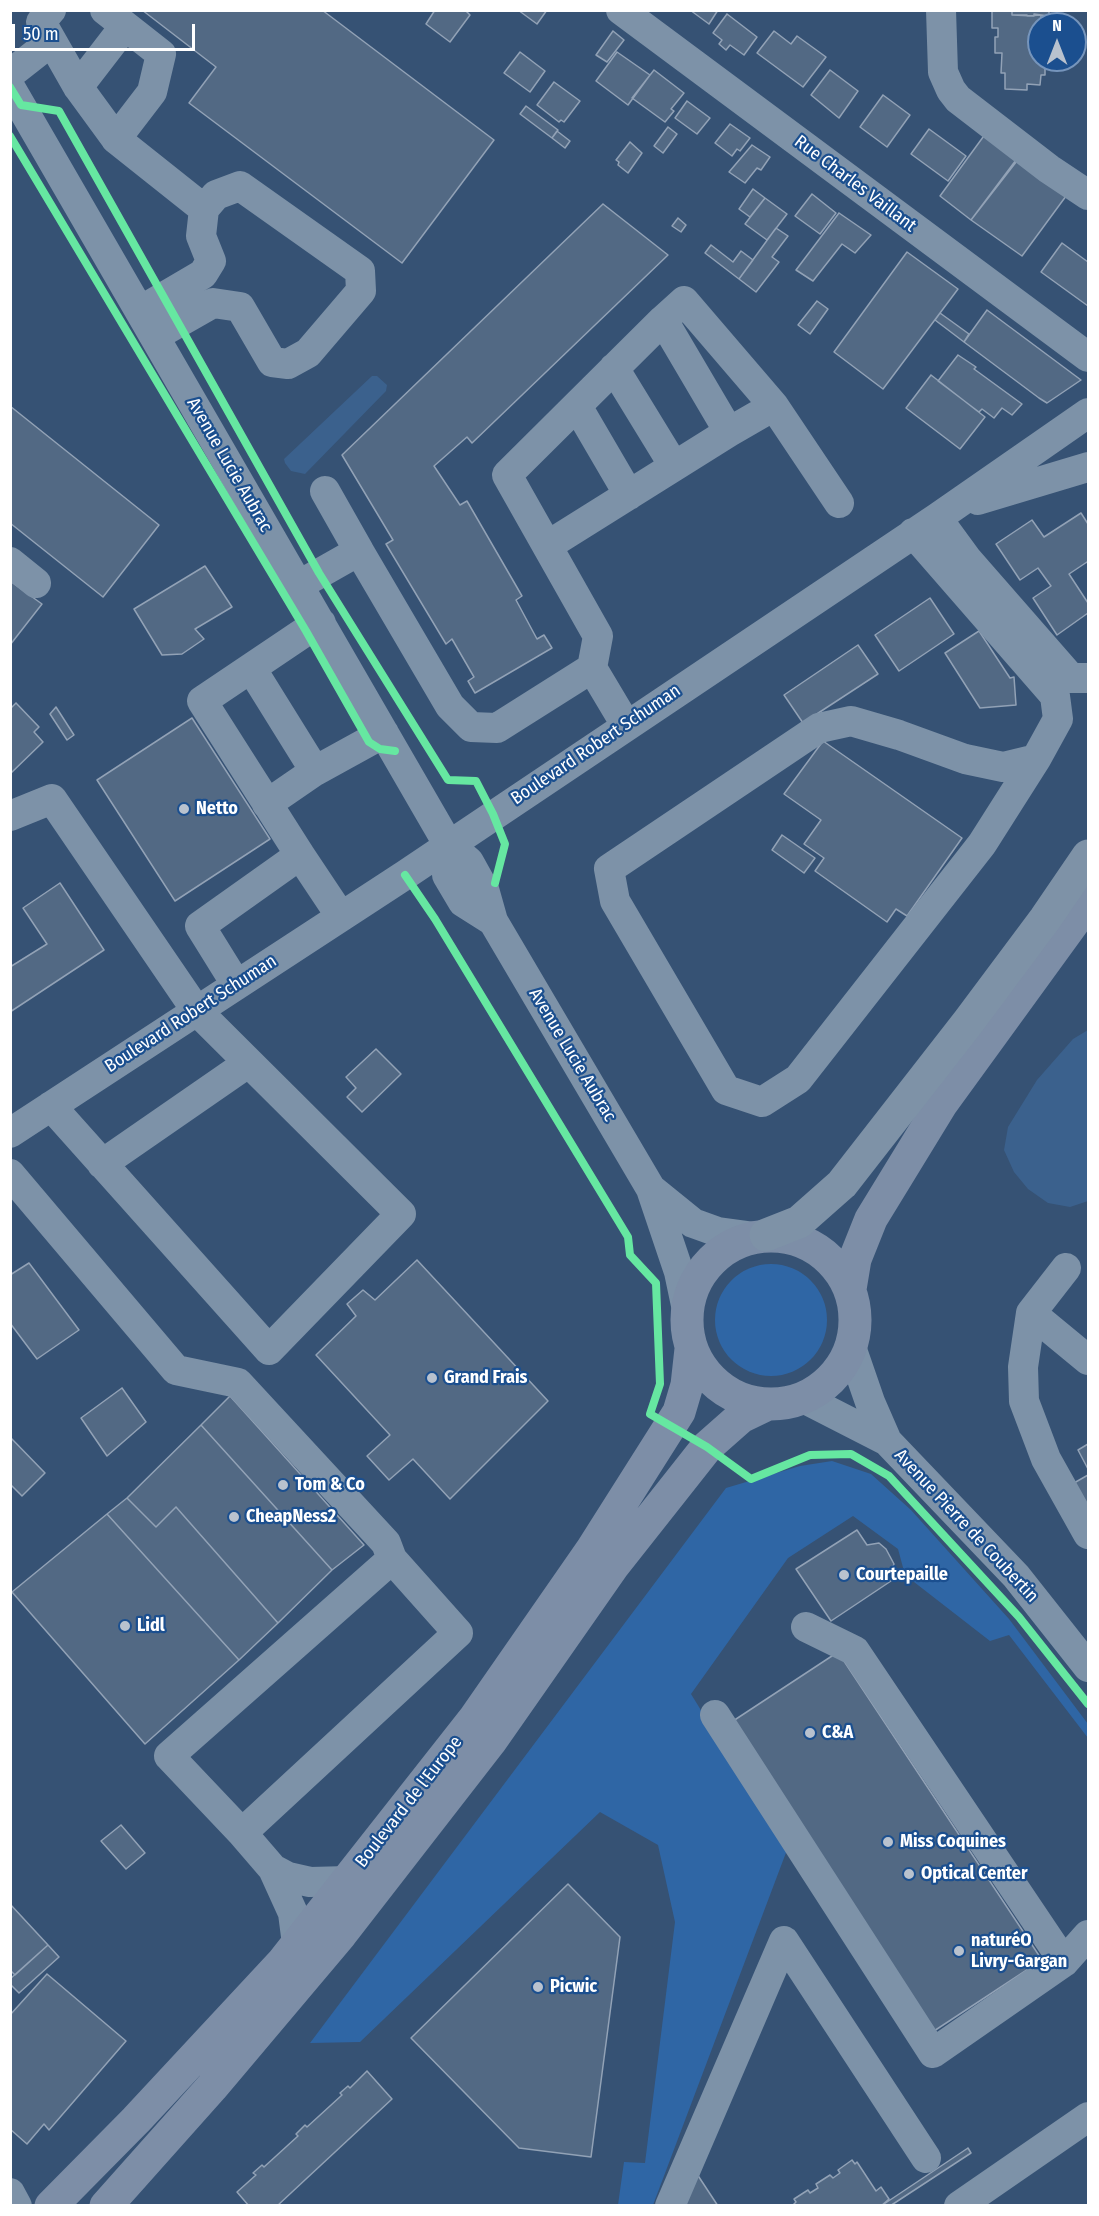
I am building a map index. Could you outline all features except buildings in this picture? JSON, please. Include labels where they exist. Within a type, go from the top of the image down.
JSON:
[{"type":"highway","points":[[760,1236],[799,1222],[842,1184],[1045,920],[1089,855]]},
{"type":"main road","points":[[850,1289],[855,1258],[871,1219],[942,1103],[1089,902]]},
{"type":"main road","points":[[760,1236],[792,1238],[817,1249],[837,1266],[850,1289],[856,1318],[851,1347],[840,1368],[824,1386],[803,1398],[786,1403],[768,1404],[744,1400],[721,1388],[703,1371],[691,1349],[687,1330],[687,1310],[694,1285],[709,1262],[730,1246],[760,1236]]},
{"type":"main road","name":"Boulevard de l'Europe","points":[[51,2205],[228,2023],[297,1944],[475,1718],[591,1551],[679,1412],[687,1385],[691,1349]]},
{"type":"main road","name":"Boulevard de l'Europe","points":[[106,2205],[227,2070],[342,1934],[490,1742],[613,1566],[707,1448],[741,1417],[768,1404]]},
{"type":"street","points":[[51,10],[41,22],[78,87],[116,139],[204,209]]},
{"type":"street","name":"Rue Charles Vaillant","points":[[621,10],[1089,357]]},
{"type":"street","points":[[941,10],[943,72],[958,99],[1050,169],[1089,195]]},
{"type":"street","points":[[78,87],[115,18],[161,54],[152,92],[116,139]]},
{"type":"street","points":[[10,74],[52,41]]},
{"type":"street","name":"Avenue Lucie Aubrac","points":[[10,87],[448,844],[447,875],[463,902],[493,921],[651,1189],[679,1272],[687,1310]]},
{"type":"street","points":[[240,186],[360,271],[361,291],[308,353],[288,364],[272,362],[240,307],[213,303],[147,323],[203,274],[211,261],[201,236],[204,209],[216,195],[240,186]]},
{"type":"street","points":[[626,725],[592,668],[598,636],[507,475],[684,301],[774,406],[839,503]]},
{"type":"street","points":[[663,320],[729,432]]},
{"type":"street","points":[[614,368],[674,466]]},
{"type":"street","points":[[576,406],[629,495]]},
{"type":"street","points":[[547,546],[774,406]]},
{"type":"street","name":"Boulevard Robert Schuman","points":[[10,1133],[405,874],[1089,413]]},
{"type":"street","points":[[933,520],[1089,467]]},
{"type":"street","points":[[325,491],[450,706],[471,727],[497,728],[592,668]]},
{"type":"street","points":[[933,520],[1071,678],[1089,678]]},
{"type":"street","points":[[933,520],[1055,696],[1058,719],[1036,759],[982,844],[798,1079],[762,1102],[726,1090],[615,901],[609,869],[819,728],[851,721],[899,735],[965,759],[1003,767],[1036,759]]},
{"type":"street","points":[[299,585],[359,550]]},
{"type":"street","points":[[10,562],[36,583]]},
{"type":"street","points":[[321,623],[202,701],[340,915]]},
{"type":"street","points":[[251,668],[315,771]]},
{"type":"street","points":[[267,804],[315,771],[384,733]]},
{"type":"street","points":[[10,816],[52,800],[196,1010],[401,1214],[269,1350],[51,1106]]},
{"type":"street","points":[[236,984],[200,926],[300,855]]},
{"type":"street","points":[[102,1164],[248,1063]]},
{"type":"street","points":[[10,1174],[176,1370],[238,1383],[386,1543],[392,1559],[458,1633],[242,1833]]},
{"type":"street","name":"Avenue Lucie Aubrac","points":[[651,1189],[693,1223],[718,1232],[760,1236]]},
{"type":"street","points":[[1066,1268],[1031,1313],[1023,1368],[1024,1401],[1046,1459],[1089,1534]]},
{"type":"street","points":[[1031,1313],[1089,1360]]},
{"type":"street","name":"Avenue Pierre de Coubertin","points":[[851,1347],[870,1402],[887,1441]]},
{"type":"street","name":"Avenue Pierre de Coubertin","points":[[803,1398],[887,1441],[1016,1576],[1089,1667]]},
{"type":"street","points":[[297,1944],[293,1914],[273,1869],[169,1756],[392,1559]]},
{"type":"street","points":[[806,1627],[855,1651],[1064,1962]]},
{"type":"street","points":[[715,1715],[933,2053],[1064,1962],[1089,1935]]},
{"type":"street","points":[[273,1869],[288,1877],[310,1882],[348,1881]]},
{"type":"street","points":[[670,2205],[784,1941],[926,2158]]},
{"type":"street","points":[[70,2205],[141,2129],[228,2023]]},
{"type":"street","points":[[959,2205],[1089,2117]]},
{"type":"street","points":[[10,2193],[17,2205]]},
{"type":"shaded area","points":[[372,376],[377,376],[387,385],[386,391],[305,474],[291,471],[284,459]]},
{"type":"shaded area","points":[[1088,1030],[1088,1201],[1070,1207],[1048,1203],[1028,1189],[1014,1172],[1004,1150],[1008,1127],[1037,1080],[1073,1039]]},
{"type":"shaded area","points":[[771,1264],[792,1269],[810,1281],[822,1299],[827,1320],[822,1341],[810,1359],[792,1371],[771,1376],[750,1371],[732,1359],[720,1341],[715,1320],[720,1299],[732,1281],[750,1269]]},
{"type":"shaded area","points":[[832,1461],[871,1474],[911,1510],[1009,1619],[1088,1724],[1088,1738],[1009,1635],[990,1641],[905,1575],[898,1549],[853,1516],[788,1558],[691,1694],[787,1850],[653,2205],[618,2205],[624,2162],[645,2163],[675,1922],[658,1845],[600,1812],[360,2042],[310,2043],[726,1488],[800,1466]]},
{"type":"cycle path","points":[[10,87],[21,105],[59,111],[319,573],[448,780],[476,781],[505,844],[495,883]]},
{"type":"cycle path","points":[[10,136],[306,631],[369,742],[380,749],[395,751]]},
{"type":"cycle path","points":[[405,875],[435,919],[628,1237],[630,1255],[656,1283],[660,1384],[650,1414],[707,1447],[751,1479],[810,1455],[851,1454],[889,1476],[1019,1617],[1088,1704]]},
{"type":"place","name":"Netto","points":[[184,809]]},
{"type":"place","name":"Grand Frais","points":[[432,1378]]},
{"type":"place","name":"Tom & Co","points":[[283,1485]]},
{"type":"place","name":"CheapNess2","points":[[234,1517]]},
{"type":"place","name":"Courtepaille","points":[[844,1575]]},
{"type":"place","name":"Lidl","points":[[125,1626]]},
{"type":"place","name":"C&A","points":[[810,1733]]},
{"type":"place","name":"Miss Coquines","points":[[888,1842]]},
{"type":"place","name":"Optical Center","points":[[909,1874]]},
{"type":"place","name":"naturéO Livry-Gargan","points":[[959,1951]]},
{"type":"place","name":"Picwic","points":[[538,1987]]}]
